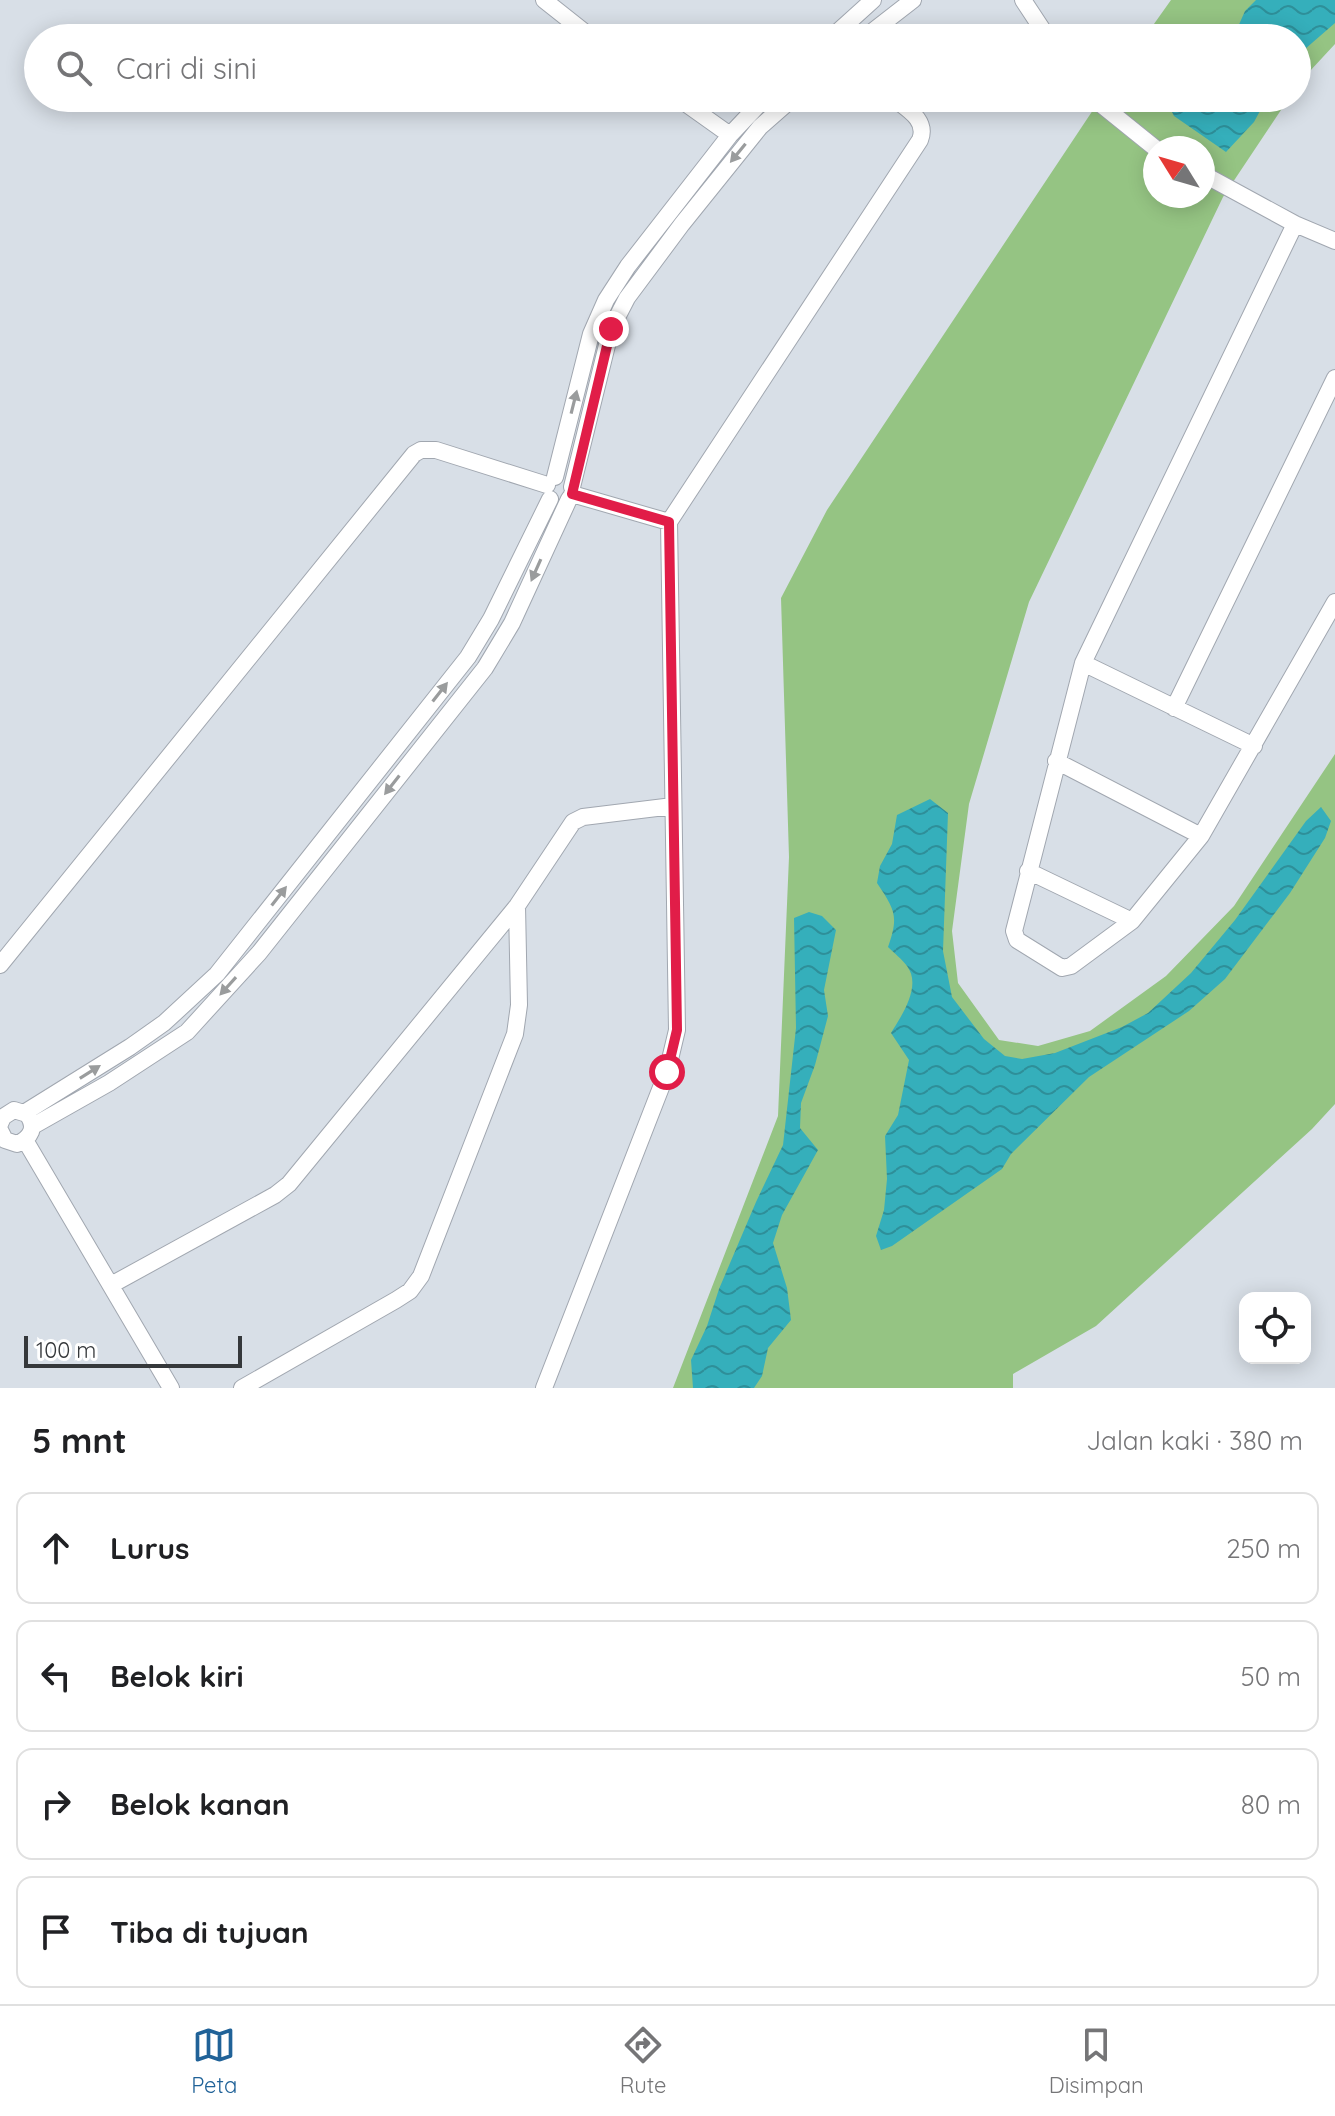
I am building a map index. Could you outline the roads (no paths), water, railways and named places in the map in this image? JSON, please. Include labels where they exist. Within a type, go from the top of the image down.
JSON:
[{"type":"street","points":[[544,0],[574,24]]},
{"type":"street","points":[[846,24],[873,0]]},
{"type":"street","points":[[882,24],[913,0]]},
{"type":"street","points":[[1023,0],[1039,24]]},
{"type":"street","points":[[698,112],[730,135]]},
{"type":"street","points":[[11,1125],[130,1047],[188,1004],[217,974],[468,657],[491,619],[551,487],[591,334],[606,300],[628,266],[730,135],[752,112]]},
{"type":"street","points":[[11,1125],[109,1083],[187,1032],[259,953],[485,668],[512,623],[571,493],[611,329],[627,298],[760,127],[777,112]]},
{"type":"street","points":[[543,1387],[667,1072],[677,1030],[669,522],[920,140],[922,126],[910,112]]},
{"type":"street","points":[[1110,112],[1143,138]]},
{"type":"street","points":[[1215,181],[1295,224],[1335,241]]},
{"type":"street","points":[[1295,224],[1083,663],[1028,871],[1014,931],[1017,940],[1058,967],[1071,966],[1132,921],[1201,836],[1335,602]]},
{"type":"street","points":[[1174,708],[1335,378]]},
{"type":"street","points":[[0,965],[414,454],[421,450],[436,450],[551,487],[568,479],[571,493]]},
{"type":"street","points":[[551,487],[557,503],[571,493]]},
{"type":"street","points":[[571,493],[669,522]]},
{"type":"street","points":[[1083,663],[1254,746]]},
{"type":"street","points":[[1056,761],[1201,836]]},
{"type":"street","points":[[111,1285],[275,1195],[289,1184],[517,906],[573,822],[583,817],[673,806]]},
{"type":"street","points":[[334,826],[349,839]]},
{"type":"street","points":[[1028,871],[1132,921]]},
{"type":"street","points":[[242,1388],[396,1300],[410,1291],[421,1276],[515,1034],[519,1005],[517,906]]},
{"type":"street","points":[[11,1125],[171,1388]]},
{"type":"water","points":[[1256,0],[1335,0],[1335,23],[1311,44],[1311,24],[1239,24],[1245,11]]},
{"type":"water","points":[[1172,112],[1259,112],[1226,152],[1215,144],[1215,136],[1203,136]]},
{"type":"water","points":[[930,799],[948,813],[943,951],[952,997],[984,1039],[1005,1056],[1022,1059],[1055,1053],[1122,1027],[1148,1013],[1191,973],[1235,920],[1306,821],[1321,807],[1331,821],[1325,838],[1290,893],[1225,979],[1189,1011],[1089,1077],[1011,1154],[1002,1169],[892,1246],[881,1250],[876,1236],[884,1210],[887,1179],[885,1136],[898,1115],[909,1060],[891,1033],[909,1000],[912,982],[907,966],[888,947],[893,914],[877,883],[880,866],[892,844],[897,815]]},
{"type":"water","points":[[809,912],[822,916],[836,930],[824,990],[828,1016],[801,1103],[800,1128],[818,1150],[782,1215],[773,1243],[787,1288],[791,1320],[768,1348],[762,1376],[754,1388],[693,1388],[691,1360],[783,1145],[796,1028],[794,918]]}]
